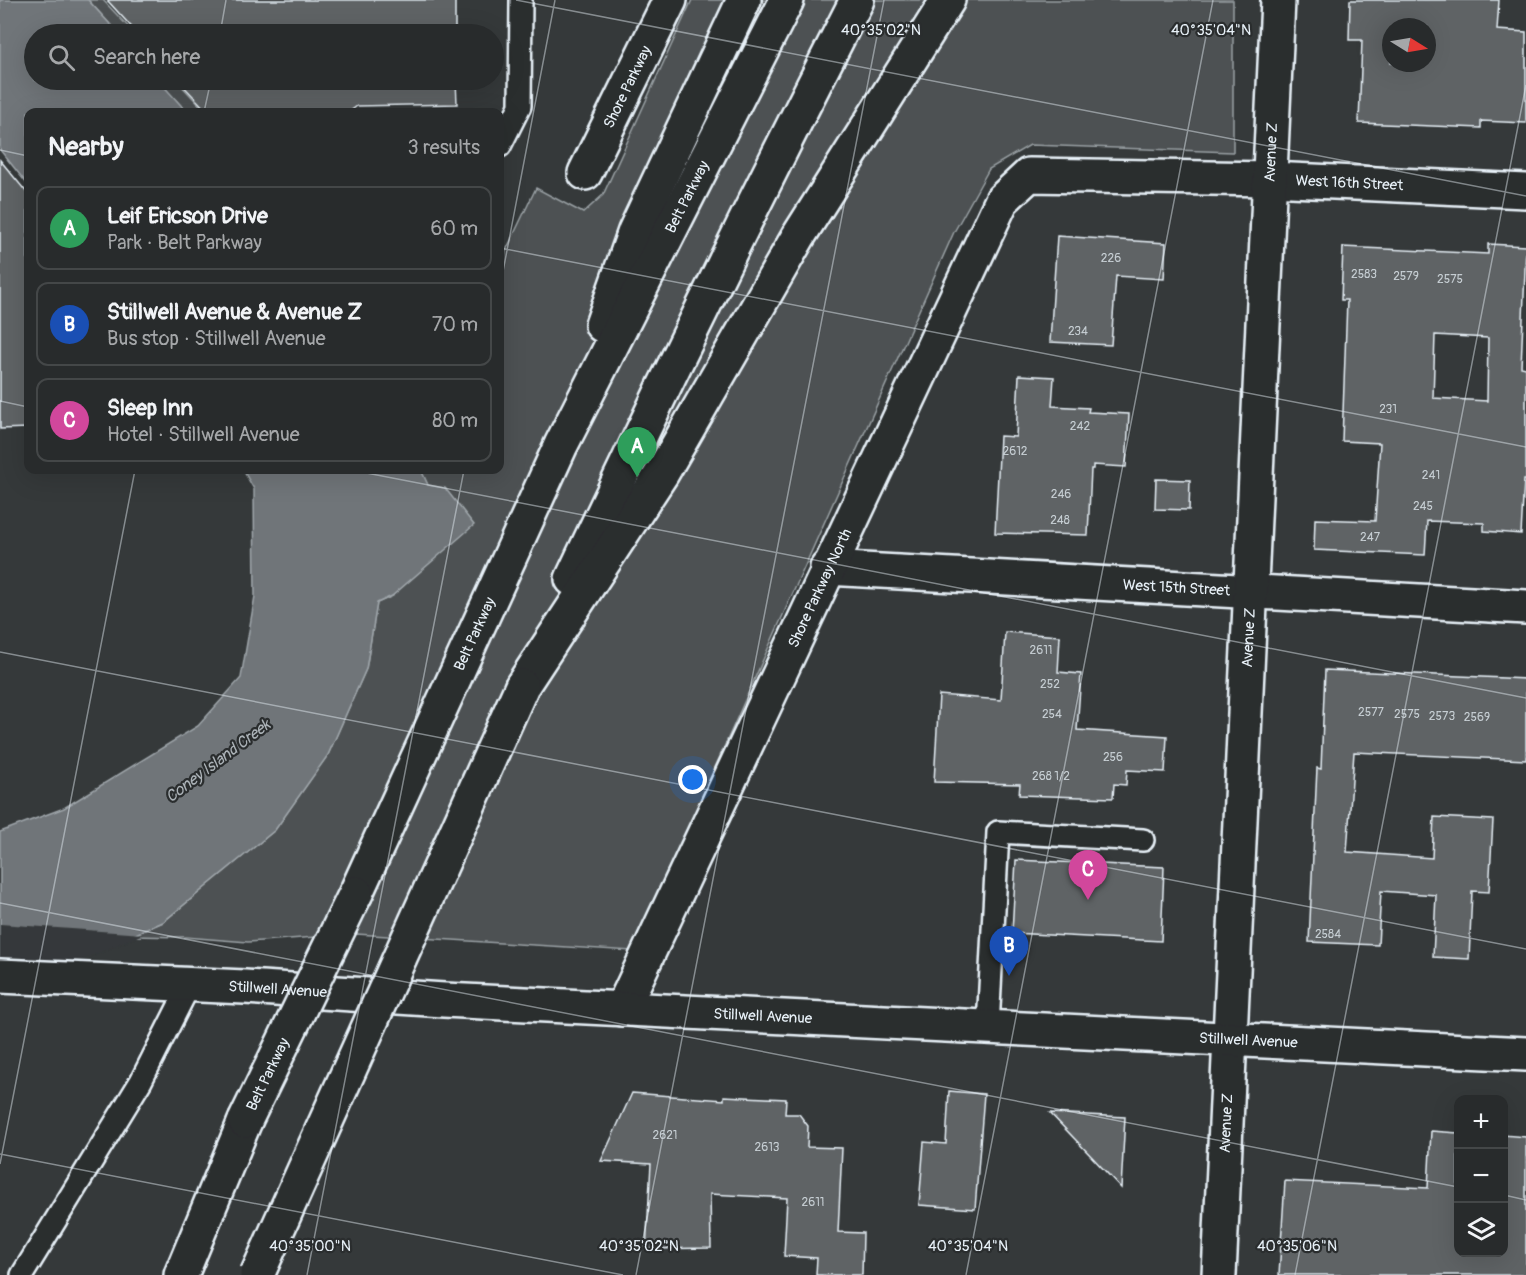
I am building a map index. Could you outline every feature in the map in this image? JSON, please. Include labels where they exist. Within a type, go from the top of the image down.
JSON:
[{"type":"main road","name":"Shore Parkway","points":[[585,173],[670,0]]},
{"type":"main road","points":[[561,445],[635,231],[744,0]]},
{"type":"main road","name":"Belt Parkway","points":[[181,1275],[245,1121],[356,893],[561,445],[787,0]]},
{"type":"main road","points":[[257,1275],[358,1046],[630,456],[768,174],[857,0]]},
{"type":"main road","points":[[522,686],[662,473],[798,237],[948,0]]},
{"type":"main road","name":"Avenue Z","points":[[1219,1275],[1278,0]]},
{"type":"main road","name":"West 16th Street","points":[[1029,175],[1270,179],[1526,191]]},
{"type":"main road","name":"Shore Parkway North","points":[[622,1009],[827,568],[1002,200],[1029,175]]},
{"type":"main road","name":"West 15th Street","points":[[827,568],[1526,607]]},
{"type":"main road","name":"Stillwell Avenue","points":[[0,976],[1526,1054]]},
{"type":"lane","points":[[504,138],[520,106],[521,0]]},
{"type":"lane","points":[[988,1027],[998,832],[1143,840]]},
{"type":"lane","points":[[22,1275],[141,1081],[190,984]]},
{"type":"shaded area","points":[[88,0],[103,0],[126,24],[110,24]]},
{"type":"shaded area","points":[[692,0],[1233,0],[1233,152],[1030,145],[989,169],[954,232],[633,951],[356,934],[248,942],[130,936],[163,922],[275,830],[328,755],[366,669],[377,603],[393,596],[428,485],[423,474],[504,474],[504,255],[536,188],[583,213],[603,195]]},
{"type":"shaded area","points":[[167,90],[185,90],[202,108],[183,108]]},
{"type":"water","points":[[0,0],[88,0],[110,24],[24,24],[24,90],[167,90],[183,108],[24,108],[24,180],[0,150]]},
{"type":"water","name":"Coney Island Creek","points":[[245,474],[423,474],[428,485],[445,488],[474,525],[392,596],[377,603],[366,669],[328,755],[275,830],[163,922],[0,993],[0,832],[64,808],[198,726],[241,678],[255,596],[254,489]]},
{"type":"pier","points":[[0,924],[143,934],[0,996]]},
{"type":"building","points":[[107,0],[455,0],[455,24],[129,24]]},
{"type":"building","points":[[1350,0],[1499,0],[1497,30],[1526,32],[1526,123],[1481,121],[1481,128],[1359,123],[1362,40],[1349,40]]},
{"type":"building","points":[[187,90],[456,90],[457,104],[357,106],[354,108],[204,108]]},
{"type":"building","points":[[0,160],[24,189],[24,428],[0,429]]},
{"type":"building","points":[[1057,236],[1166,243],[1164,279],[1116,276],[1111,345],[1050,342]]},
{"type":"building","points":[[1488,244],[1526,246],[1521,367],[1526,368],[1526,480],[1524,480],[1521,534],[1484,531],[1484,523],[1427,521],[1425,555],[1314,550],[1315,519],[1375,521],[1380,443],[1342,441],[1347,300],[1341,300],[1343,247],[1488,254]],"holes":[[[1435,335],[1488,338],[1487,401],[1433,398]]]},
{"type":"building","points":[[1019,375],[1054,377],[1052,406],[1089,408],[1088,412],[1129,414],[1126,467],[1093,465],[1091,469],[1088,535],[995,533],[1000,436],[1016,437]]},
{"type":"building","points":[[1156,479],[1190,480],[1189,510],[1155,509]]},
{"type":"building","points":[[1005,632],[1060,636],[1058,672],[1081,674],[1077,730],[1167,736],[1165,772],[1127,770],[1126,785],[1114,784],[1113,798],[1019,795],[1020,784],[934,782],[939,695],[1001,700]]},
{"type":"building","points":[[1325,670],[1526,679],[1526,760],[1354,752],[1347,852],[1432,858],[1434,817],[1493,820],[1489,892],[1472,891],[1469,959],[1433,957],[1436,895],[1381,891],[1378,945],[1309,942],[1317,768],[1321,769]]},
{"type":"building","points":[[1016,860],[1164,867],[1161,941],[1012,933]]},
{"type":"building","points":[[949,1091],[984,1094],[975,1209],[919,1205],[924,1142],[946,1144]]},
{"type":"building","points":[[632,1093],[724,1100],[724,1096],[786,1099],[785,1114],[799,1114],[808,1126],[807,1147],[842,1148],[838,1232],[863,1233],[862,1275],[816,1275],[817,1258],[784,1256],[787,1198],[710,1194],[711,1248],[646,1249],[651,1164],[601,1161]]},
{"type":"building","points":[[1050,1113],[1125,1117],[1121,1188],[1093,1158]]},
{"type":"building","points":[[1431,1131],[1454,1133],[1454,1257],[1508,1257],[1508,1135],[1526,1137],[1526,1275],[1279,1275],[1285,1181],[1428,1188]]},
{"type":"place","name":"Leif Ericson Drive","points":[[637,477]]},
{"type":"place","name":"Sleep Inn","points":[[1088,900]]},
{"type":"place","name":"Stillwell Avenue & Avenue Z","points":[[1009,976]]}]
